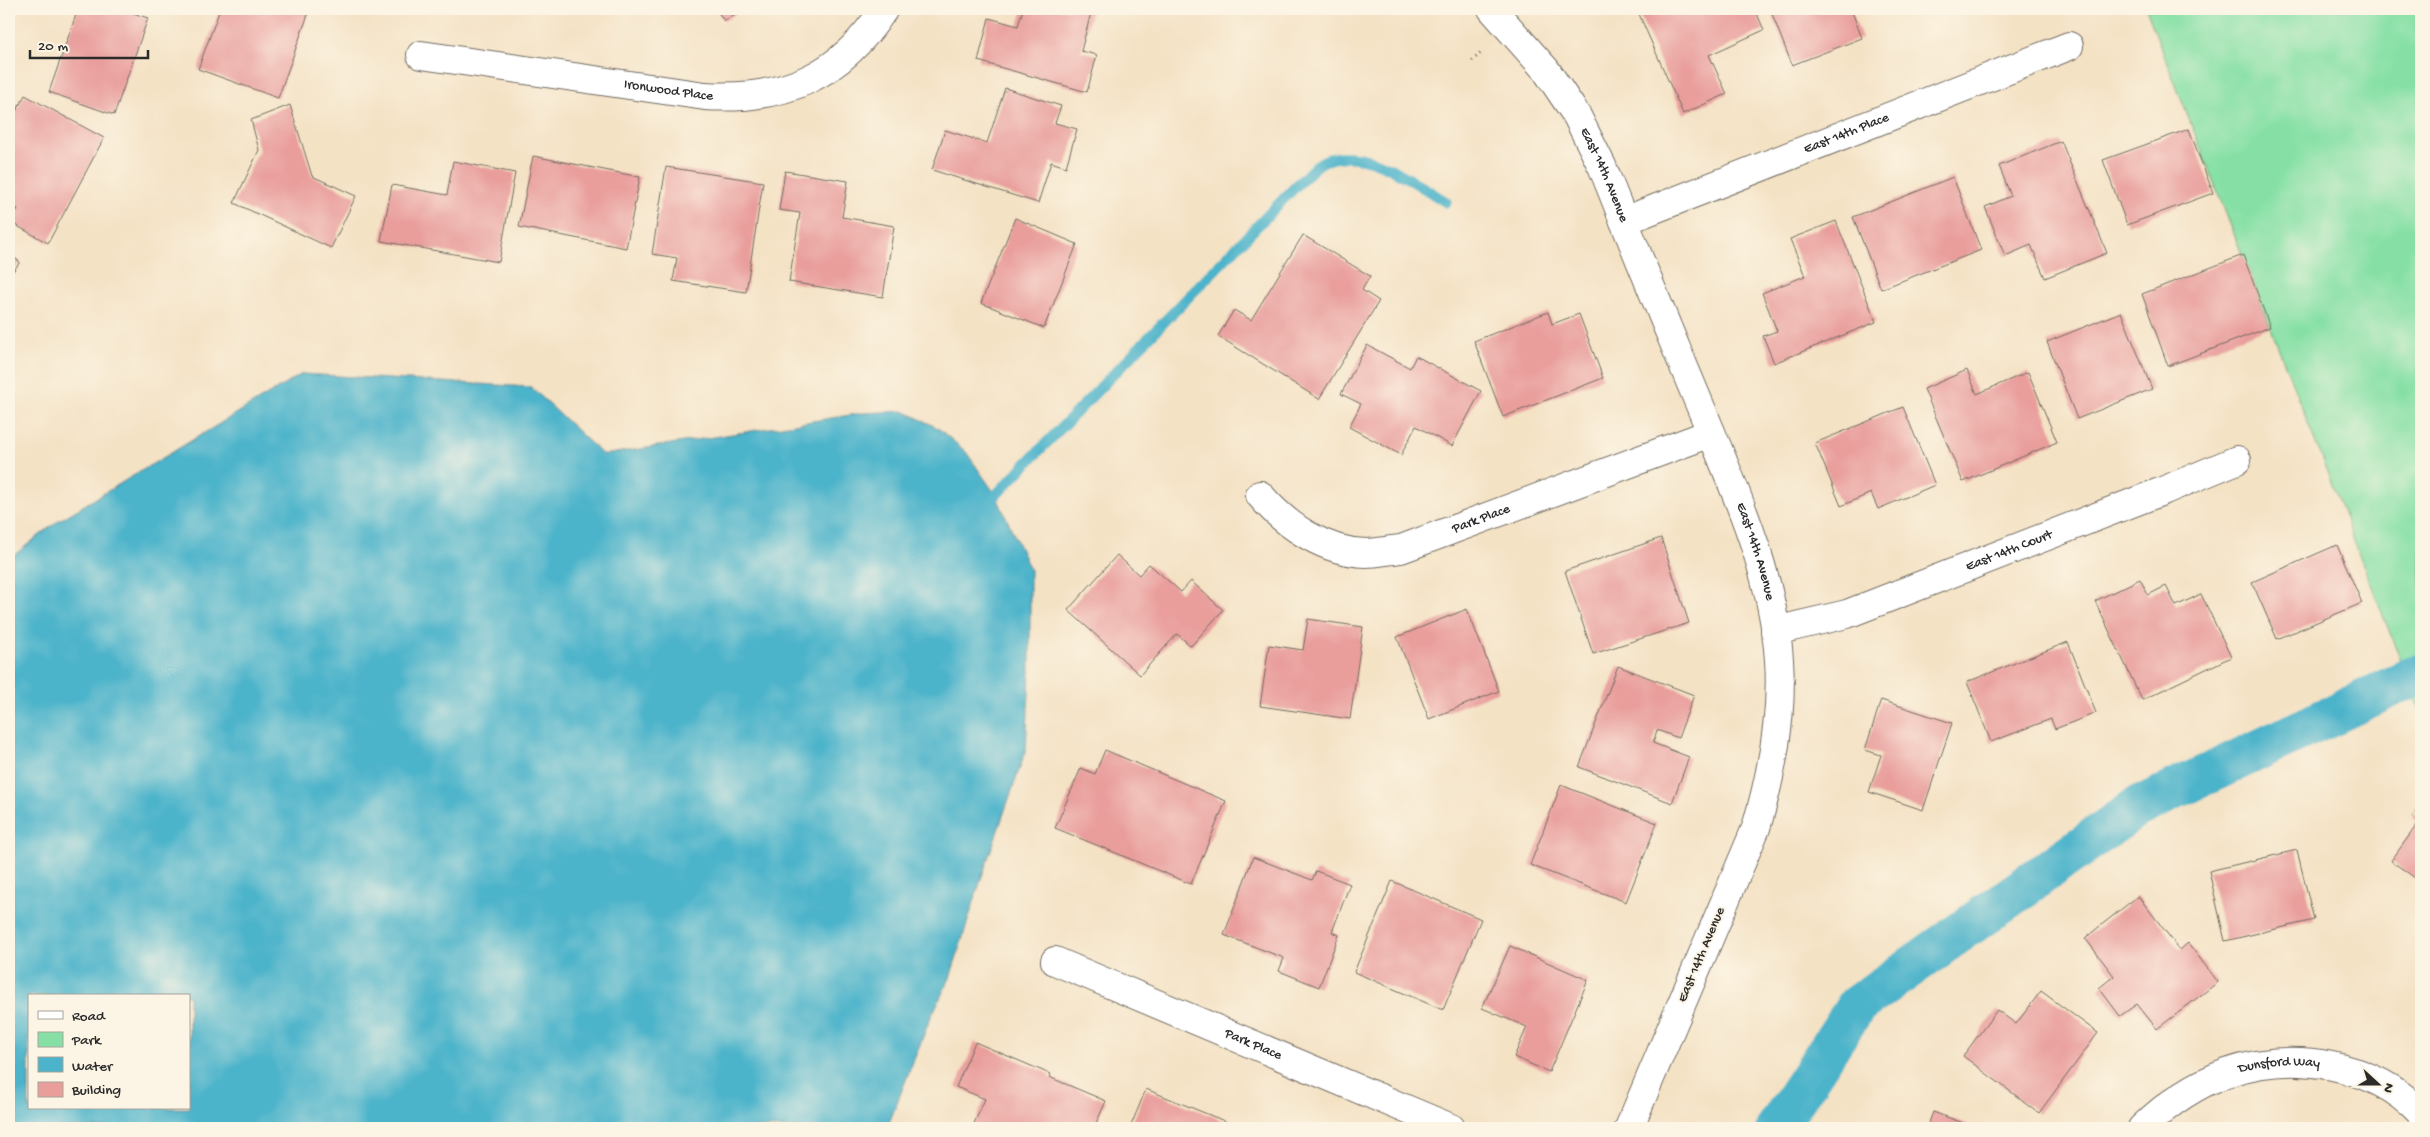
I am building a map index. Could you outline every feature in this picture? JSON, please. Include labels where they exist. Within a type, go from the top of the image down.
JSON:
[{"type":"street","name":"Ironwood Place","points":[[421,55],[705,96],[736,98],[787,89],[818,75],[839,61],[859,43],[884,9]]},
{"type":"street","name":"East 14th Avenue","points":[[1492,9],[1546,70],[1576,116],[1602,166],[1748,527],[1768,589],[1776,632],[1779,660],[1779,711],[1771,778],[1756,828],[1629,1128]]},
{"type":"street","name":"East 14th Place","points":[[1624,221],[2069,46]]},
{"type":"street","name":"Park Place","points":[[1260,495],[1273,510],[1309,536],[1337,549],[1366,553],[1400,549],[1711,433]]},
{"type":"street","name":"East 14th Court","points":[[1776,632],[1847,614],[2238,460]]},
{"type":"street","name":"Park Place","points":[[1055,961],[1451,1128]]},
{"type":"street","name":"Dunsford Way","points":[[2142,1128],[2156,1115],[2198,1086],[2250,1066],[2287,1061],[2336,1066],[2364,1075],[2395,1090],[2409,1100],[2421,1113]]},
{"type":"green space","points":[[2146,9],[2421,9],[2421,713],[2395,646]]},
{"type":"water","points":[[302,374],[531,387],[603,455],[862,413],[904,411],[938,428],[966,452],[996,495],[1030,570],[1030,673],[1026,750],[983,873],[950,978],[930,1019],[887,1128],[9,1128],[9,559],[58,521]]},
{"type":"building","points":[[78,9],[121,9],[148,18],[114,115],[49,92]]},
{"type":"building","points":[[220,9],[310,9],[278,98],[198,69]]},
{"type":"building","points":[[716,9],[743,9],[724,21]]},
{"type":"building","points":[[1023,9],[1092,9],[1081,51],[1097,55],[1087,92],[978,61],[989,18],[1018,26]]},
{"type":"building","points":[[1650,9],[1755,9],[1764,30],[1709,55],[1727,94],[1683,114],[1639,14]]},
{"type":"building","points":[[1770,9],[1851,9],[1862,38],[1792,65]]},
{"type":"building","points":[[1005,88],[1061,106],[1055,123],[1077,129],[1066,167],[1051,162],[1038,203],[932,170],[945,130],[987,143]]},
{"type":"building","points":[[25,95],[104,138],[48,243],[10,222],[18,209],[9,204],[9,124]]},
{"type":"building","points":[[290,105],[312,176],[356,196],[331,248],[234,203],[259,150],[251,120]]},
{"type":"building","points":[[2189,129],[2213,193],[2127,225],[2103,160]]},
{"type":"building","points":[[2061,141],[2107,253],[2045,278],[2031,245],[2005,256],[1985,207],[2011,196],[1999,166]]},
{"type":"building","points":[[533,156],[640,177],[626,248],[519,227]]},
{"type":"building","points":[[453,161],[515,173],[499,262],[381,241],[392,185],[447,195]]},
{"type":"building","points":[[666,167],[763,182],[746,292],[673,281],[677,258],[652,254]]},
{"type":"building","points":[[785,171],[848,181],[842,217],[894,226],[883,297],[789,282],[800,213],[779,210]]},
{"type":"building","points":[[1953,177],[1981,250],[1881,289],[1853,217]]},
{"type":"building","points":[[1015,218],[1077,244],[1044,328],[981,303]]},
{"type":"building","points":[[1836,221],[1876,322],[1774,363],[1763,336],[1777,331],[1762,293],[1805,276],[1790,239]]},
{"type":"building","points":[[1303,235],[1370,276],[1362,290],[1379,301],[1319,399],[1218,336],[1234,310],[1251,320]]},
{"type":"building","points":[[9,254],[20,262],[9,277]]},
{"type":"building","points":[[2243,255],[2270,327],[2168,366],[2142,294]]},
{"type":"building","points":[[1548,312],[1552,324],[1579,314],[1603,378],[1503,417],[1474,341]]},
{"type":"building","points":[[2121,312],[2152,389],[2077,419],[2047,342]]},
{"type":"building","points":[[1367,345],[1410,368],[1416,356],[1481,391],[1452,446],[1416,426],[1401,455],[1349,427],[1361,404],[1341,394]]},
{"type":"building","points":[[1967,370],[1977,394],[2028,372],[2057,442],[1963,482],[1924,389]]},
{"type":"building","points":[[1903,407],[1935,485],[1878,509],[1871,493],[1841,506],[1815,443]]},
{"type":"building","points":[[1661,538],[1689,623],[1593,654],[1565,571]]},
{"type":"building","points":[[2337,545],[2362,603],[2277,639],[2252,582]]},
{"type":"building","points":[[1117,555],[1139,575],[1149,564],[1181,592],[1191,581],[1223,610],[1191,646],[1177,634],[1140,675],[1068,610]]},
{"type":"building","points":[[2140,579],[2148,595],[2166,586],[2176,606],[2201,594],[2231,657],[2142,700],[2095,601]]},
{"type":"building","points":[[1467,609],[1499,691],[1429,719],[1397,637]]},
{"type":"building","points":[[1308,619],[1363,627],[1350,719],[1260,706],[1269,645],[1303,650]]},
{"type":"building","points":[[2068,642],[2096,713],[2055,729],[2051,719],[1991,742],[1967,682]]},
{"type":"building","points":[[1618,666],[1694,695],[1678,738],[1657,730],[1653,743],[1689,757],[1672,803],[1579,767]]},
{"type":"building","points":[[1881,700],[1952,723],[1923,810],[1869,792],[1881,755],[1865,750]]},
{"type":"building","points":[[1105,750],[1226,801],[1191,884],[1055,828],[1081,768],[1095,774]]},
{"type":"building","points":[[1561,785],[1657,823],[1626,902],[1530,865]]},
{"type":"building","points":[[2421,804],[2421,882],[2391,861],[2419,822],[2412,817]]},
{"type":"building","points":[[2297,850],[2314,920],[2225,941],[2209,871]]},
{"type":"building","points":[[1253,857],[1312,880],[1316,871],[1350,884],[1332,932],[1339,935],[1319,987],[1279,971],[1284,958],[1224,935]]},
{"type":"building","points":[[1392,881],[1481,919],[1443,1010],[1354,972]]},
{"type":"building","points":[[2138,896],[2180,950],[2188,943],[2218,982],[2157,1029],[2137,1004],[2120,1016],[2099,988],[2114,976],[2085,938]]},
{"type":"building","points":[[1510,946],[1588,980],[1549,1072],[1514,1057],[1527,1027],[1482,1008]]},
{"type":"building","points":[[2041,991],[2098,1033],[2039,1113],[1963,1056],[1997,1010],[2016,1024]]},
{"type":"building","points":[[975,1042],[1050,1074],[1049,1077],[1106,1101],[1094,1128],[972,1128],[985,1099],[956,1087]]},
{"type":"building","points":[[1146,1089],[1239,1127],[1239,1128],[1130,1128]]},
{"type":"building","points":[[1933,1112],[1977,1128],[1927,1128]]},
{"type":"waterway","points":[[996,495],[1298,184],[1324,161],[1340,157],[1356,157],[1372,161],[1404,176],[1446,202]]},
{"type":"waterway","points":[[1776,1128],[1857,1005],[2136,808],[2421,673]]}]
